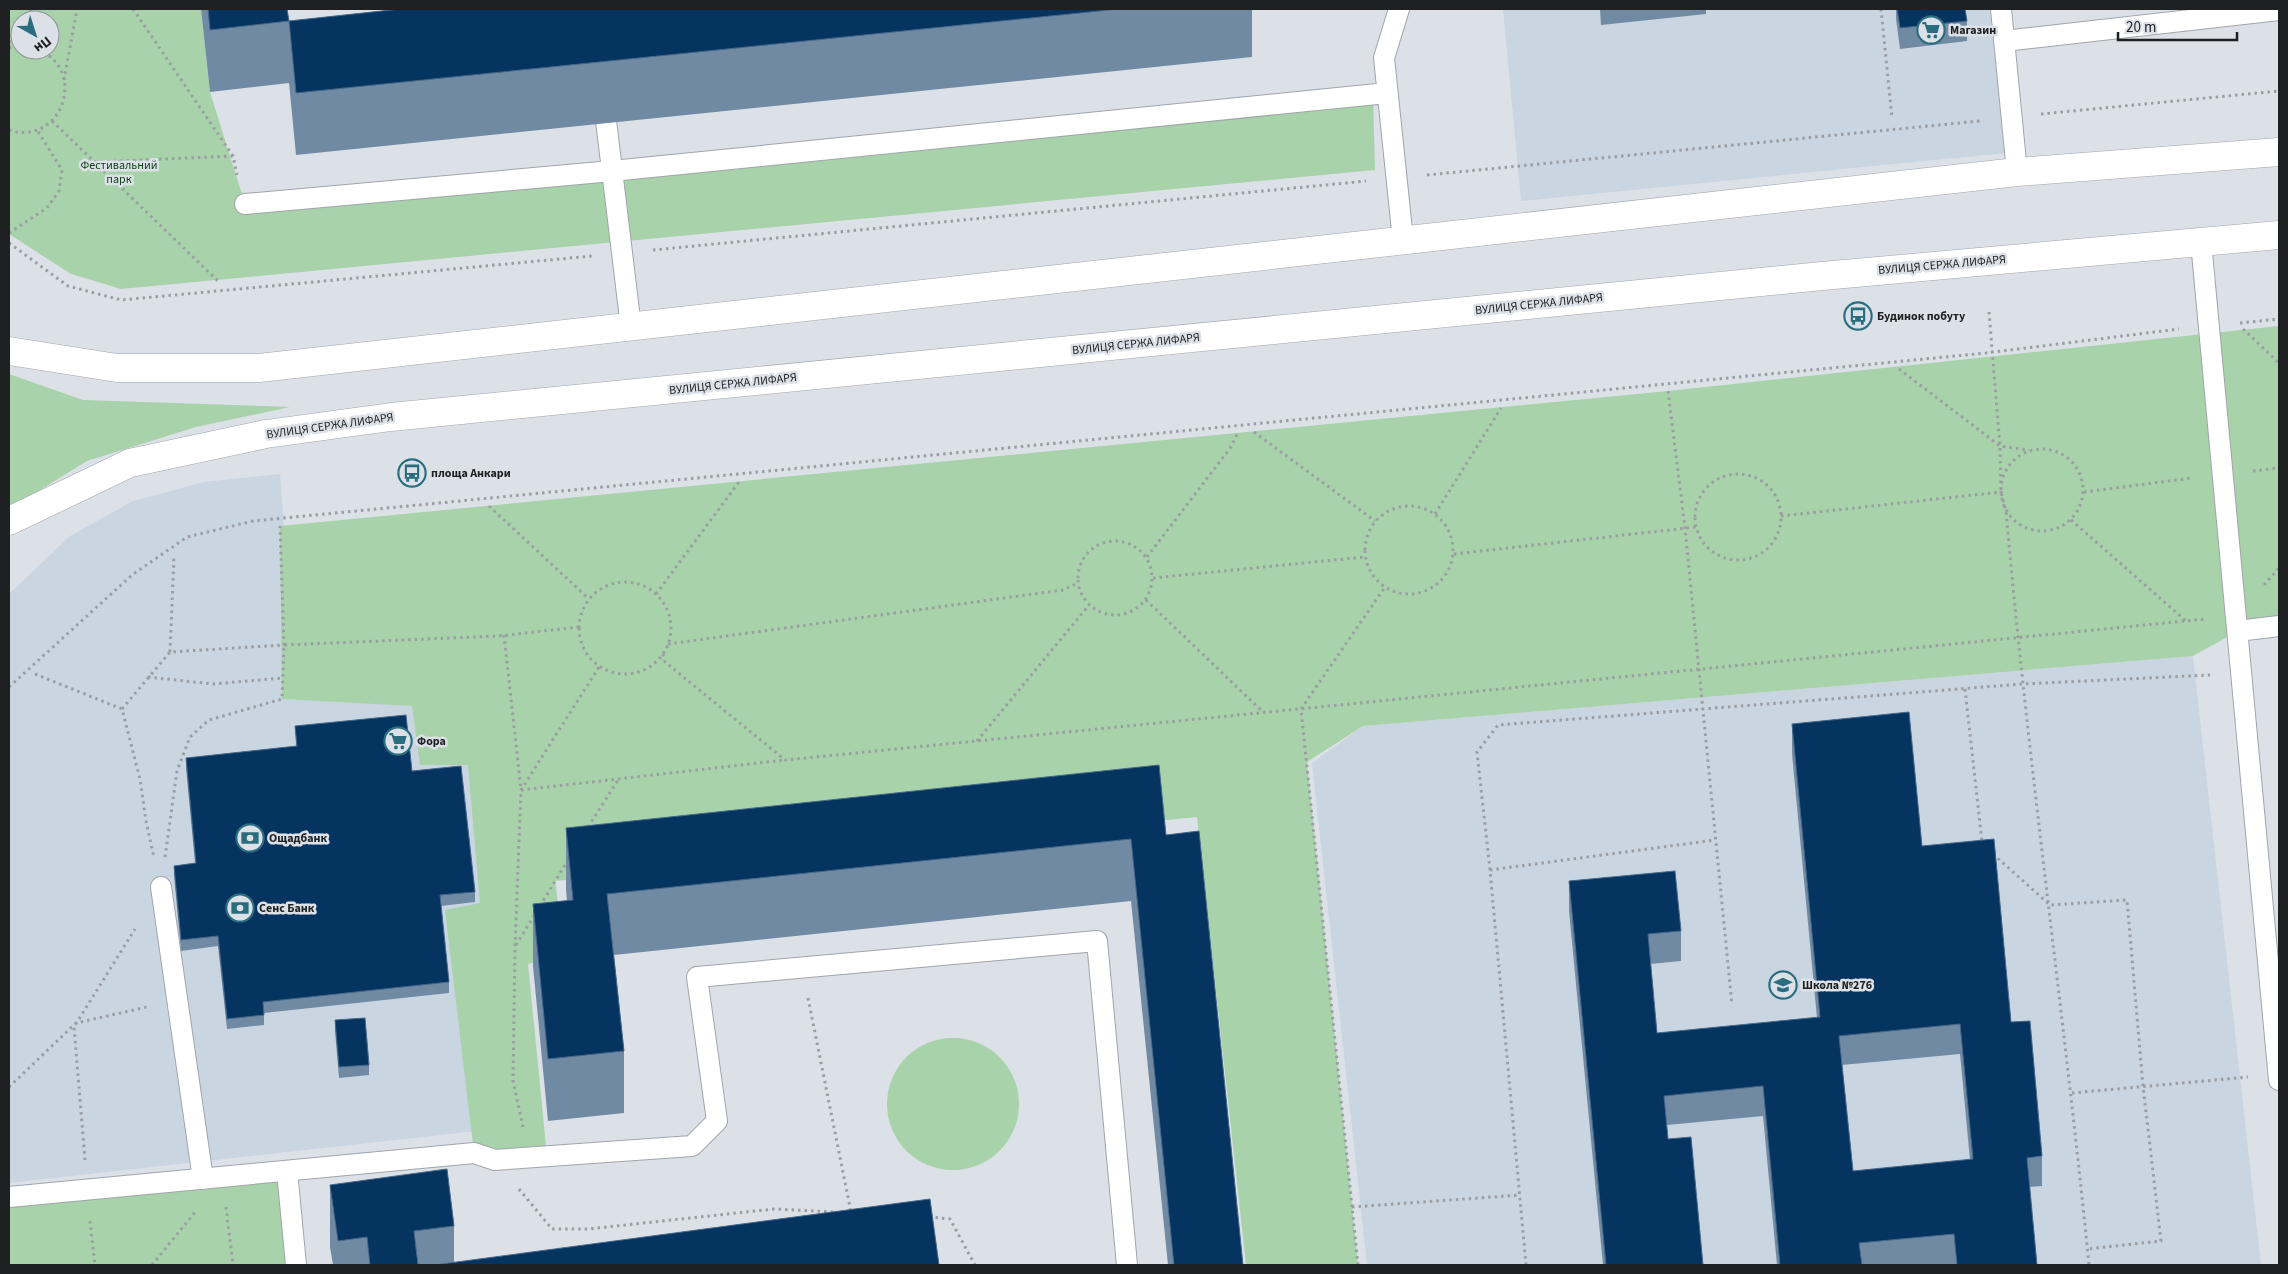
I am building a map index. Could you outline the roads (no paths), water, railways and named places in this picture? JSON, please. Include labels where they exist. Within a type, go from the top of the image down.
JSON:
[{"type":"street","points":[[9,351],[117,368],[258,368],[2017,172],[2279,152]]},
{"type":"street","name":"ВУЛИЦЯ СЕРЖА ЛИФАРЯ","points":[[9,521],[130,463],[266,434],[391,418],[1822,276],[2279,235]]},
{"type":"lane","points":[[1399,9],[1384,58],[1403,240]]},
{"type":"lane","points":[[2000,9],[2017,172]]},
{"type":"lane","points":[[2004,41],[2279,10]]},
{"type":"lane","points":[[600,76],[631,327]]},
{"type":"lane","points":[[245,204],[612,171],[1388,92]]},
{"type":"lane","points":[[2201,242],[2279,1080]]},
{"type":"lane","points":[[2237,624],[2279,626]]},
{"type":"lane","points":[[161,886],[177,1001],[213,1178]]},
{"type":"lane","points":[[9,1197],[474,1153],[495,1160],[692,1146],[717,1121],[697,977],[1097,941],[1127,1265]]},
{"type":"lane","points":[[287,1171],[296,1265]]},
{"type":"place","name":"Магазин","points":[[1931,30]]},
{"type":"place","name":"Будинок побуту","points":[[1858,316]]},
{"type":"place","name":"площа Анкари","points":[[412,473]]},
{"type":"place","name":"Фора","points":[[398,741]]},
{"type":"place","name":"Ощадбанк","points":[[250,838]]},
{"type":"place","name":"Сенс Банк","points":[[240,908]]},
{"type":"place","name":"Школа №276","points":[[1783,985]]},
{"type":"park label","name":"Фестивальний парк","points":[[119,172]]}]
